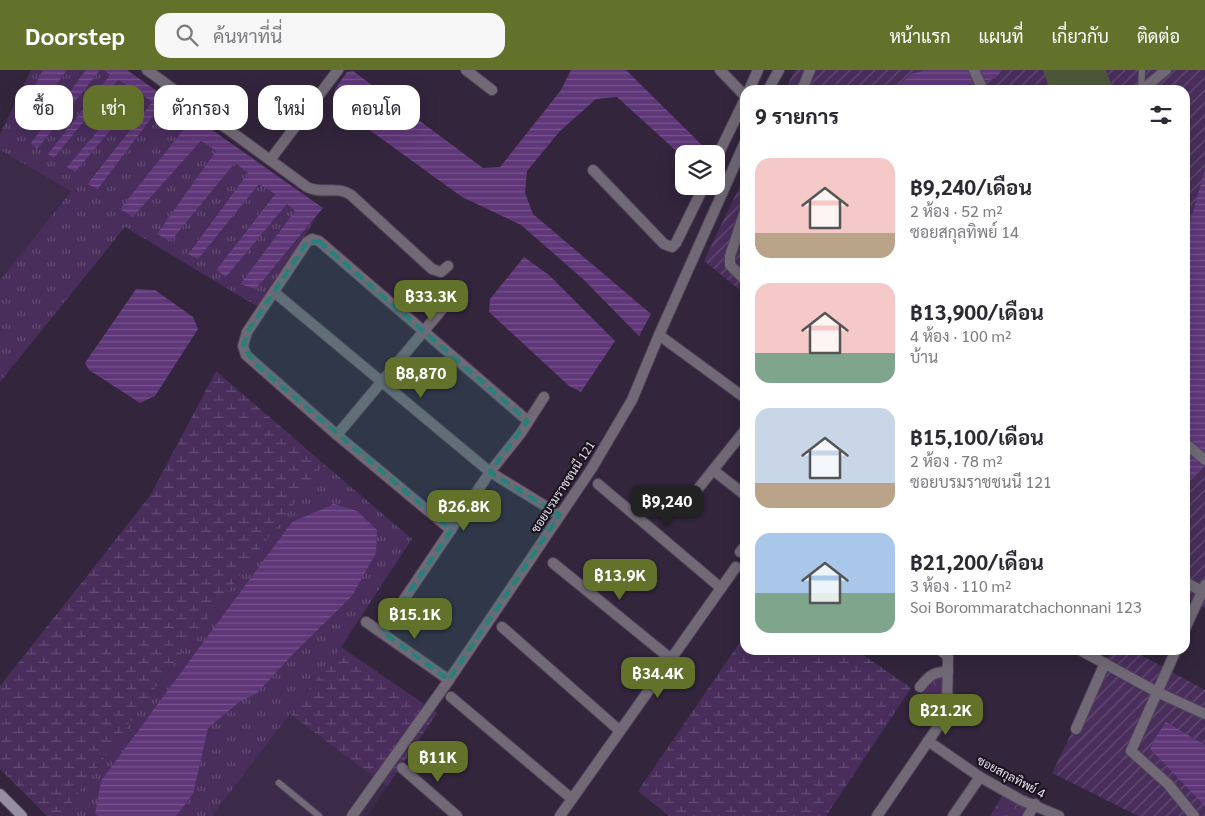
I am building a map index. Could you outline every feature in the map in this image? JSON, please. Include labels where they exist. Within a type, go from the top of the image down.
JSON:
[{"type":"main road","points":[[0,794],[22,816]]},
{"type":"street","points":[[147,70],[308,187],[314,190],[344,190],[432,269],[441,272],[448,266]]},
{"type":"street","points":[[270,160],[338,70]]},
{"type":"street","points":[[466,70],[492,90]]},
{"type":"street","points":[[720,70],[740,92]]},
{"type":"street","points":[[751,85],[758,70]]},
{"type":"street","points":[[771,85],[779,70]]},
{"type":"street","points":[[804,85],[810,70]]},
{"type":"street","points":[[974,70],[980,85]]},
{"type":"street","points":[[1148,85],[1166,70]]},
{"type":"street","points":[[723,145],[740,108]]},
{"type":"street","name":"ซอยบรมราชชนนี 121","points":[[352,816],[448,680],[592,468],[632,400],[740,153]]},
{"type":"street","points":[[593,170],[664,244],[672,247],[676,243],[700,195]]},
{"type":"street","points":[[740,227],[730,256],[730,265],[740,276]]},
{"type":"street","points":[[451,530],[337,435],[246,354],[243,346],[247,332],[308,242],[312,240],[319,241],[528,421]]},
{"type":"street","points":[[274,292],[490,472],[560,515]]},
{"type":"street","points":[[337,435],[444,307]]},
{"type":"street","points":[[659,335],[740,394]]},
{"type":"street","points":[[382,632],[490,472],[521,433],[544,397]]},
{"type":"street","points":[[685,505],[740,436]]},
{"type":"street","points":[[1190,447],[1205,460]]},
{"type":"street","points":[[713,470],[740,491]]},
{"type":"street","points":[[598,484],[721,588]]},
{"type":"street","points":[[553,563],[670,659]]},
{"type":"street","points":[[560,816],[736,567]]},
{"type":"street","points":[[1190,584],[1204,590],[1190,619]]},
{"type":"street","points":[[366,622],[448,680]]},
{"type":"street","points":[[502,627],[620,731]]},
{"type":"street","points":[[877,816],[946,711],[947,655]]},
{"type":"street","points":[[1090,655],[1157,692],[1205,714]]},
{"type":"street","points":[[1174,655],[1131,751],[1168,784],[1194,816]]},
{"type":"street","points":[[1076,729],[1105,663]]},
{"type":"street","points":[[920,686],[934,673],[948,671]]},
{"type":"street","points":[[451,697],[572,799]]},
{"type":"street","name":"ซอยสกุลทิพย์ 4","points":[[928,741],[980,777],[1022,800],[1059,816]]},
{"type":"street","points":[[402,768],[457,816]]},
{"type":"street","points":[[953,816],[980,777]]},
{"type":"street","points":[[1028,816],[1035,804]]},
{"type":"lane","points":[[1142,70],[1142,85]]},
{"type":"lane","points":[[279,784],[319,816]]},
{"type":"highlighted area","points":[[319,241],[528,421],[490,472],[560,515],[449,680],[382,632],[451,530],[255,364],[243,346],[247,332],[307,242]]},
{"type":"shaded area","points":[[43,70],[67,70],[56,85],[35,85]]},
{"type":"shaded area","points":[[86,70],[100,70],[88,85],[83,85],[83,91],[73,104],[73,87]]},
{"type":"shaded area","points":[[104,70],[127,70],[154,89],[154,115],[144,128],[144,112],[152,102],[144,96],[144,85],[126,85],[118,80],[114,85],[102,85],[110,75]]},
{"type":"shaded area","points":[[571,70],[626,70],[702,145],[675,145],[675,150],[617,97],[596,99],[560,131],[527,171],[525,193],[533,214],[651,314],[639,336],[583,279],[521,225],[462,197],[369,130],[420,130],[420,121],[483,168],[500,167],[561,90]]},
{"type":"shaded area","points":[[927,70],[1002,70],[996,78],[967,85],[900,85],[911,74]]},
{"type":"shaded area","points":[[353,71],[372,85],[338,85],[347,72]]},
{"type":"shaded area","points":[[83,109],[83,123],[54,158],[48,154],[67,130],[73,130],[73,122]]},
{"type":"shaded area","points":[[41,130],[52,130],[37,149],[31,143]]},
{"type":"shaded area","points":[[98,130],[111,130],[75,172],[67,167]]},
{"type":"shaded area","points":[[130,130],[142,130],[98,189],[87,184]]},
{"type":"shaded area","points":[[183,130],[212,130],[323,208],[256,289],[240,284],[295,211],[287,204],[226,277],[216,270],[275,194],[259,184],[198,259],[188,254],[248,173],[235,163],[171,241],[157,234],[216,151],[201,141],[133,217],[120,209]]},
{"type":"shaded area","points":[[0,150],[71,190],[0,280]]},
{"type":"shaded area","points":[[1205,169],[1205,463],[1190,478],[1190,223]]},
{"type":"shaded area","points":[[524,257],[549,275],[615,341],[581,392],[569,386],[489,312],[490,299]]},
{"type":"shaded area","points":[[136,289],[155,290],[193,317],[198,329],[155,396],[140,403],[89,370],[85,363]]},
{"type":"shaded area","points":[[334,504],[357,511],[377,530],[376,553],[352,596],[293,654],[257,693],[238,703],[208,728],[193,794],[176,816],[98,816],[95,814],[101,781],[292,522]]},
{"type":"shaded area","points":[[290,714],[387,787],[367,816],[212,816]]},
{"type":"shaded area","points":[[1166,722],[1205,745],[1205,806],[1150,749]]},
{"type":"green space","points":[[31,70],[43,70],[35,85],[24,85]]},
{"type":"green space","points":[[67,70],[86,70],[73,88],[73,85],[56,85]]},
{"type":"green space","points":[[100,70],[104,70],[110,75],[102,85],[86,85]]},
{"type":"green space","points":[[795,70],[1205,70],[1205,608],[1190,600],[1190,85],[788,85]]},
{"type":"green space","points":[[118,80],[126,85],[114,85]]},
{"type":"green space","points":[[83,88],[83,110],[73,123],[73,99]]},
{"type":"green space","points":[[144,96],[152,102],[144,112]]},
{"type":"green space","points":[[15,103],[15,130],[42,130],[32,143],[44,130],[68,130],[49,154],[54,158],[83,123],[83,130],[98,130],[68,166],[74,172],[109,130],[130,130],[87,183],[99,188],[154,115],[154,130],[184,130],[120,209],[133,217],[201,141],[216,151],[171,241],[235,163],[248,173],[188,253],[198,258],[259,184],[275,193],[216,270],[226,277],[287,204],[296,210],[240,283],[256,289],[318,215],[258,307],[125,227],[0,382],[0,280],[71,191],[0,150],[0,134]]},
{"type":"green space","points":[[740,185],[740,290],[704,261]]},
{"type":"green space","points":[[216,371],[324,464],[147,699],[64,816],[47,816],[0,769],[0,686],[150,496]]},
{"type":"green space","points":[[324,464],[412,539],[341,647],[212,816],[64,816],[147,699]]},
{"type":"green space","points":[[740,642],[740,655],[863,655],[911,688],[826,816],[669,816],[638,791]]},
{"type":"green space","points":[[341,647],[437,713],[387,787],[290,714]]},
{"type":"green space","points":[[1110,655],[1141,655],[1205,690],[1205,816],[1138,816],[1052,773]]},
{"type":"green space","points":[[942,675],[944,685],[941,708],[921,693],[932,677]]},
{"type":"green space","points":[[1004,793],[1029,806],[1023,816],[990,816]]},
{"type":"building","points":[[1043,70],[1106,70],[1111,85],[1048,85]]}]
